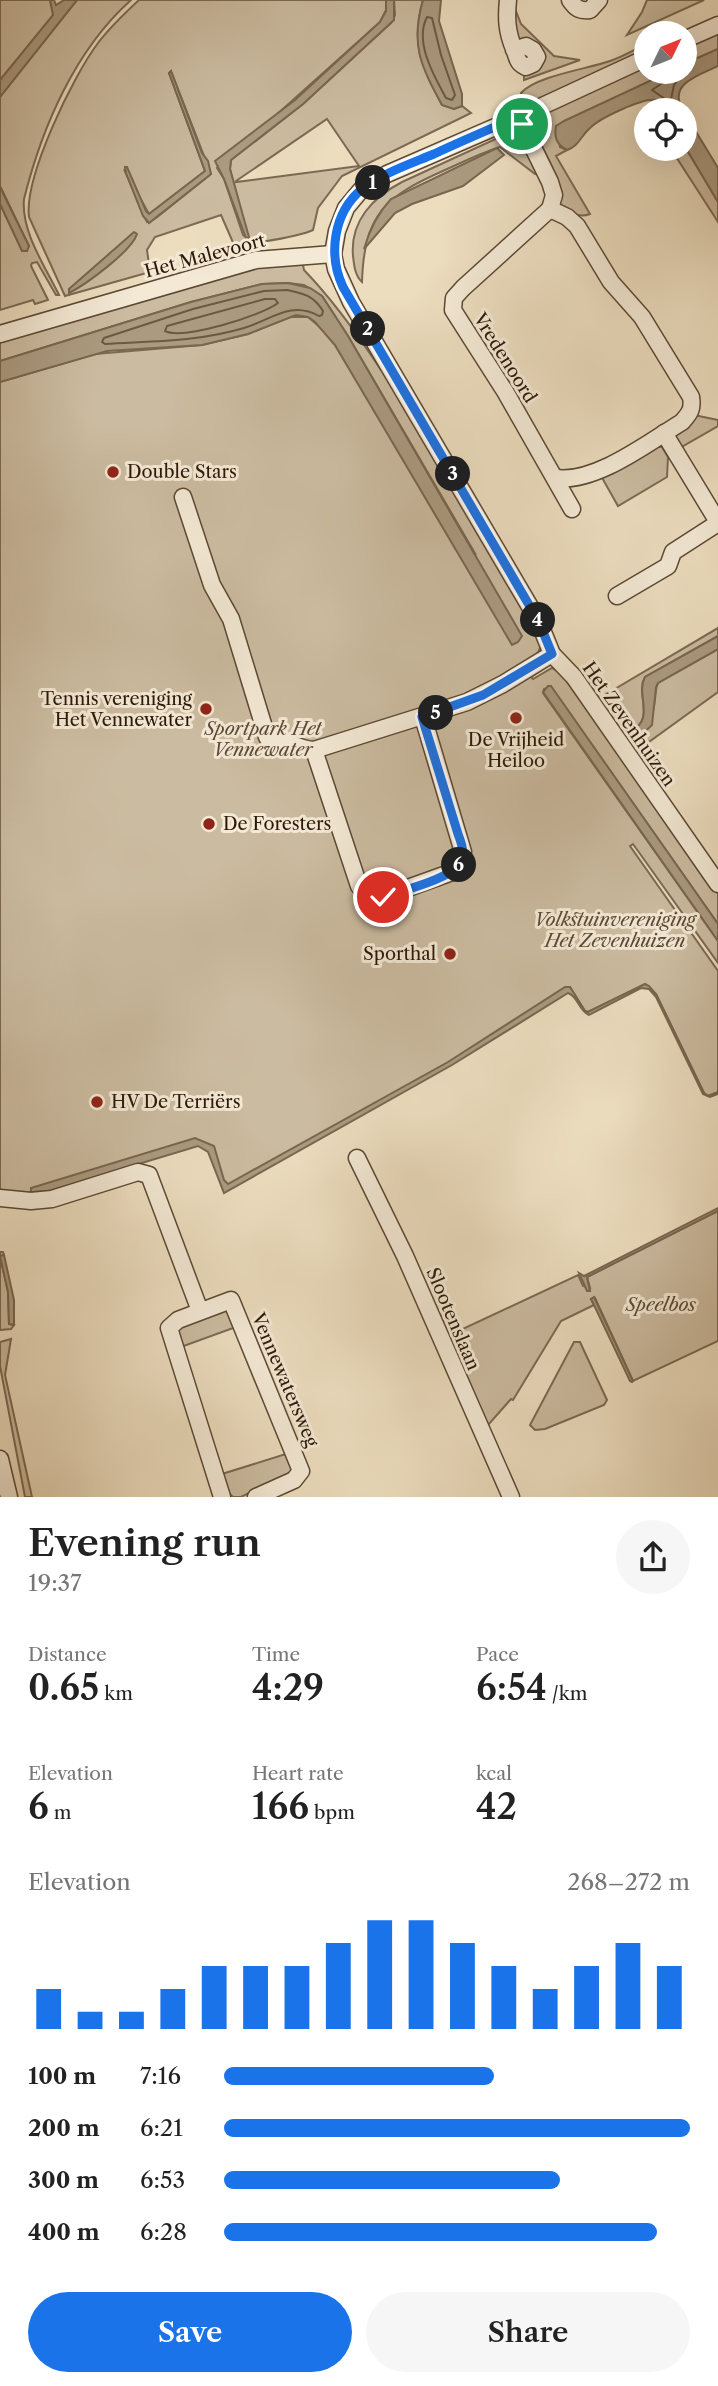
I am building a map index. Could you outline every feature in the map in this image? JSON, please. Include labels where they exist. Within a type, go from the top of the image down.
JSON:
[{"type":"street","points":[[508,0],[507,33],[514,50]]},
{"type":"street","points":[[570,0],[582,11],[590,10],[599,0]]},
{"type":"street","points":[[697,34],[718,25]]},
{"type":"street","points":[[334,254],[337,231],[346,208],[361,190],[387,174],[634,64]]},
{"type":"street","points":[[518,117],[550,182],[554,195],[550,209],[567,217],[577,226],[611,282],[642,317],[691,397],[691,412],[682,422],[664,433],[610,465],[581,477],[566,480],[555,478]]},
{"type":"street","name":"Vredenoord","points":[[550,209],[463,288],[454,298],[453,310],[506,393],[572,509]]},
{"type":"street","name":"Het Malevoort","points":[[0,334],[256,260],[334,254]]},
{"type":"street","name":"Het Zevenhuizen","points":[[334,254],[336,270],[351,302],[539,622],[552,654],[574,677],[718,884]]},
{"type":"street","points":[[617,596],[668,566],[673,552],[718,522],[664,433]]},
{"type":"street","points":[[184,496],[212,585],[231,619],[267,737],[314,750],[483,695],[552,654]]},
{"type":"street","points":[[314,750],[359,886],[373,897],[383,897],[445,876],[455,871],[461,863],[463,852],[422,717]]},
{"type":"street","name":"Slootenslaan","points":[[357,1158],[383,1207],[510,1497]]},
{"type":"street","points":[[0,1198],[31,1201],[52,1199],[138,1172],[149,1175],[200,1311]]},
{"type":"street","name":"Vennewatersweg","points":[[222,1497],[169,1328],[178,1320],[231,1300],[300,1466],[299,1476],[267,1495]]},
{"type":"street","points":[[0,1459],[9,1497]]},
{"type":"green space","points":[[0,0],[50,0],[54,15],[0,80]]},
{"type":"green space","points":[[77,0],[131,0],[93,42],[63,91],[40,145],[24,199],[30,236],[59,295],[56,295],[37,262],[32,263],[31,266],[48,300],[35,304],[33,300],[0,310],[0,204],[22,250],[29,246],[0,186],[0,97]]},
{"type":"green space","points":[[139,0],[386,0],[386,10],[380,22],[217,168],[224,179],[243,235],[248,239],[230,169],[231,160],[303,104],[391,23],[395,15],[394,0],[423,0],[419,16],[418,43],[429,78],[442,105],[454,109],[462,106],[471,113],[342,176],[318,208],[313,230],[287,238],[235,247],[221,215],[155,237],[147,250],[150,272],[65,296],[29,217],[34,178],[52,127],[76,78],[103,37]],"holes":[[[171,71],[211,174],[156,218],[147,222],[124,169],[149,214],[205,171],[169,73]],[[327,119],[359,166],[236,182],[236,181]]]},
{"type":"green space","points":[[647,0],[704,0],[658,21],[636,21]]},
{"type":"green space","points":[[512,1],[521,24],[554,56],[580,60],[524,80],[533,46],[516,38]]},
{"type":"green space","points":[[718,30],[718,49],[697,58],[697,40]]},
{"type":"green space","points":[[634,50],[634,56],[530,104],[521,93],[538,82]]},
{"type":"green space","points":[[634,69],[634,84],[644,84],[556,126],[560,147],[567,150],[556,156],[590,214],[572,213],[558,201],[555,173],[534,131],[533,123],[537,115]]},
{"type":"green space","points":[[515,130],[538,172],[535,174],[500,147],[407,189],[382,210],[374,224],[368,239],[362,282],[355,270],[353,243],[360,221],[373,203],[402,182]]},
{"type":"green space","points":[[679,161],[694,161],[718,202],[718,222]]},
{"type":"green space","name":"Sportpark Het Vennewater","points":[[283,263],[303,265],[304,270],[345,318],[381,370],[384,370],[540,635],[539,650],[522,663],[546,667],[531,677],[533,679],[552,668],[561,673],[718,894],[718,924],[551,687],[544,689],[543,693],[718,941],[718,963],[633,844],[630,846],[718,971],[718,1092],[708,1096],[704,1093],[656,994],[645,984],[588,1012],[570,987],[449,1062],[225,1189],[212,1154],[201,1144],[27,1193],[0,1192],[0,382],[95,354],[202,345],[248,334],[290,317],[308,317],[335,345],[386,430],[476,555],[348,336],[322,296],[304,285],[262,284],[191,302],[0,361],[0,339],[206,276]]},
{"type":"green space","points":[[694,415],[718,420],[718,426],[678,449],[673,432]]},
{"type":"green space","points":[[654,446],[662,447],[668,457],[667,477],[618,506],[601,476]]},
{"type":"green space","points":[[718,628],[718,636],[645,677],[642,691],[644,713],[638,726],[631,731],[603,696]]},
{"type":"green space","points":[[718,649],[718,692],[646,744],[636,740],[651,716],[658,683]]},
{"type":"green space","name":"Speelbos","points":[[718,1211],[718,1341],[633,1381],[595,1298],[591,1299],[594,1305],[561,1321],[513,1400],[511,1399],[489,1424],[483,1426],[431,1308],[435,1304],[450,1335],[578,1275],[583,1286],[590,1288],[587,1277]]},
{"type":"green space","points":[[0,1256],[8,1292],[9,1324],[14,1325],[11,1329],[0,1330]]},
{"type":"green space","points":[[226,1308],[236,1327],[181,1347],[176,1334],[182,1323]]},
{"type":"green space","points":[[11,1339],[5,1375],[32,1497],[25,1497],[0,1366],[0,1342]]},
{"type":"green space","points":[[574,1342],[580,1342],[607,1400],[604,1405],[545,1429],[535,1430],[530,1425]]},
{"type":"green space","points":[[289,1453],[294,1471],[241,1497],[233,1497],[227,1491],[222,1474]]},
{"type":"water","points":[[50,0],[54,0],[56,5],[64,0],[77,0],[0,97],[0,80],[53,15]]},
{"type":"water","points":[[386,0],[394,0],[394,20],[303,104],[231,160],[230,169],[249,237],[246,238],[215,161],[295,100],[380,22],[386,11]]},
{"type":"water","points":[[423,0],[441,0],[439,21],[462,94],[462,106],[454,109],[442,105],[423,67],[418,30]]},
{"type":"water","points":[[718,49],[718,66],[697,76],[697,58]]},
{"type":"water","points":[[171,71],[211,174],[149,223],[143,216],[125,167],[149,214],[205,171],[169,73]]},
{"type":"water","points":[[643,84],[685,84],[679,98],[634,98],[634,105],[595,124],[577,144],[567,150],[558,143],[556,137],[556,126]]},
{"type":"water","points":[[697,133],[718,168],[718,202],[694,161],[697,161]]},
{"type":"water","points":[[497,148],[504,155],[463,186],[395,213],[364,249],[374,222],[391,199]]},
{"type":"water","points":[[0,187],[29,246],[27,251],[22,251],[0,204]]},
{"type":"water","points":[[134,232],[137,234],[133,241],[118,258],[69,293],[69,289]]},
{"type":"water","points":[[288,283],[310,288],[322,296],[348,336],[522,636],[518,642],[512,645],[335,345],[308,317],[296,315],[248,334],[202,345],[107,351],[0,382],[0,361],[191,302],[262,284]]},
{"type":"water","points":[[718,636],[718,649],[658,683],[652,725],[636,740],[631,731],[638,726],[644,713],[642,691],[645,677]]},
{"type":"water","points":[[551,686],[718,924],[718,941],[543,692]]},
{"type":"water","points":[[645,984],[656,994],[704,1093],[708,1096],[718,1094],[710,1097],[703,1094],[656,997],[649,989],[641,988],[589,1015],[568,993],[452,1065],[224,1193],[208,1152],[198,1146],[49,1191],[31,1192],[31,1188],[195,1138],[214,1146],[224,1180],[228,1184],[448,1062],[565,987],[570,987],[588,1012]]},
{"type":"water","points":[[718,1208],[718,1211],[587,1277],[590,1291],[587,1291],[579,1273],[584,1276]]},
{"type":"water","points":[[4,1255],[14,1300],[14,1325],[9,1324],[8,1292],[0,1256]]},
{"type":"water","points":[[594,1297],[633,1381],[632,1382],[591,1299]]},
{"type":"place","name":"Double Stars","points":[[113,472]]},
{"type":"place","name":"Tennis vereniging Het Vennewater","points":[[206,709]]},
{"type":"place","name":"De Vrijheid Heiloo","points":[[516,718]]},
{"type":"place","name":"De Foresters","points":[[209,824]]},
{"type":"place","name":"Sporthal","points":[[450,954]]},
{"type":"place","name":"HV De Terriërs","points":[[97,1102]]},
{"type":"route","points":[[383,897],[445,876],[455,871],[461,863],[463,852],[422,717],[483,695],[552,654],[539,622],[343,287],[334,262],[337,231],[346,208],[361,190],[387,174],[518,117],[522,124]]},
{"type":"park label","name":"Volkstuinvereniging Het Zevenhuizen","points":[[615,930]]}]
